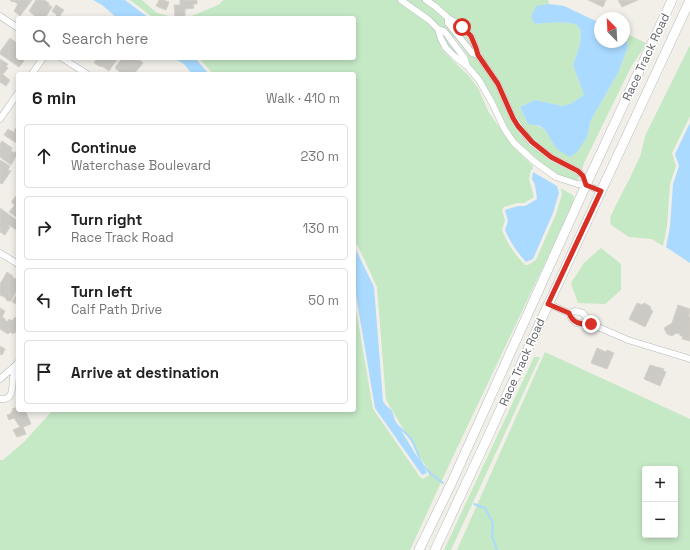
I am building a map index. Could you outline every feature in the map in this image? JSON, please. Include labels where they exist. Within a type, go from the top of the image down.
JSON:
[{"type":"main road","name":"Race Track Road","points":[[419,550],[474,435],[586,185],[672,0]]},
{"type":"main road","name":"Race Track Road","points":[[435,550],[690,0]]},
{"type":"main road","points":[[474,435],[486,441]]},
{"type":"street","points":[[401,0],[429,20],[438,29],[446,48],[467,66],[479,80],[492,102],[505,130],[514,143],[534,162],[556,177],[577,184],[586,185],[601,191]]},
{"type":"street","points":[[426,0],[448,18],[457,23],[471,36],[478,55],[498,84],[513,118],[524,133],[532,142],[551,157],[578,171],[583,176],[586,185]]},
{"type":"street","points":[[0,16],[16,27]]},
{"type":"street","points":[[33,72],[42,60]]},
{"type":"street","points":[[65,60],[84,72]]},
{"type":"street","points":[[0,119],[16,96]]},
{"type":"street","points":[[0,253],[16,261]]},
{"type":"street","points":[[548,304],[569,313],[575,311],[583,313],[591,324]]},
{"type":"street","points":[[569,313],[571,318],[576,323],[591,324],[628,340],[690,359]]},
{"type":"street","points":[[0,379],[16,365]]},
{"type":"street","points":[[0,399],[3,400],[9,397],[12,393],[13,377],[16,367]]},
{"type":"green space","points":[[130,0],[142,0],[157,13],[168,16],[151,16]]},
{"type":"green space","points":[[224,0],[548,0],[549,4],[536,7],[535,24],[556,22],[574,23],[581,30],[580,44],[573,65],[584,95],[572,103],[563,106],[535,100],[520,107],[528,124],[543,128],[555,147],[587,137],[591,120],[618,73],[628,48],[630,48],[630,35],[646,43],[631,67],[584,163],[582,170],[552,154],[526,131],[516,116],[501,82],[481,54],[482,53],[474,36],[462,22],[457,27],[468,39],[473,48],[460,32],[455,37],[469,55],[476,58],[488,75],[495,86],[510,120],[521,136],[549,160],[576,174],[579,177],[578,181],[558,174],[548,168],[516,140],[482,79],[470,65],[468,56],[454,37],[448,42],[458,55],[445,43],[441,48],[468,75],[478,88],[489,113],[511,145],[533,166],[529,179],[534,197],[524,203],[517,203],[504,207],[502,210],[505,220],[502,230],[512,249],[525,265],[528,265],[536,260],[556,214],[562,194],[561,188],[574,196],[572,206],[410,550],[0,550],[0,460],[3,460],[25,441],[51,412],[356,412],[356,310],[373,409],[420,477],[423,479],[429,475],[429,472],[386,400],[377,287],[356,244],[356,72],[211,72],[201,60],[356,60],[356,16],[192,16],[218,5]]},
{"type":"green space","points":[[690,45],[690,116],[672,153],[676,166],[670,184],[667,226],[663,246],[652,239],[629,237],[611,225],[610,218],[641,154],[645,136]]},
{"type":"green space","points":[[601,248],[621,264],[621,290],[605,304],[578,303],[571,283],[584,263]]},
{"type":"green space","points":[[545,352],[690,419],[690,550],[457,550]]},
{"type":"green space","points":[[534,357],[540,357],[451,550],[444,550]]},
{"type":"water","points":[[93,0],[125,0],[146,16],[115,16],[102,5]]},
{"type":"water","points":[[549,4],[564,6],[594,20],[594,48],[628,48],[618,73],[591,120],[587,137],[577,152],[570,157],[555,147],[546,131],[540,126],[528,124],[520,107],[535,100],[563,106],[572,103],[584,95],[573,65],[580,44],[581,30],[577,25],[569,23],[535,24],[531,17],[536,6]]},
{"type":"water","points":[[177,60],[197,60],[207,72],[190,72],[184,64]]},
{"type":"water","points":[[690,123],[690,263],[666,247],[670,227],[673,184],[679,166],[675,154]]},
{"type":"water","points":[[533,172],[557,186],[559,193],[553,213],[533,259],[526,262],[514,247],[505,230],[508,221],[505,210],[518,206],[525,206],[537,199],[535,185],[532,179]]},
{"type":"water","points":[[356,250],[374,287],[383,401],[427,473],[422,475],[375,408],[356,295]]},
{"type":"building","points":[[10,0],[32,0],[20,16],[14,11],[18,4]]},
{"type":"building","points":[[36,0],[44,0],[52,7],[46,16],[35,16],[29,11]]},
{"type":"building","points":[[159,0],[169,2],[166,10],[156,6]]},
{"type":"building","points":[[180,0],[197,0],[197,4],[193,4],[194,8],[185,9],[185,16],[175,16],[174,5],[180,5]]},
{"type":"building","points":[[588,0],[606,0],[603,7]]},
{"type":"building","points":[[618,0],[638,0],[622,7]]},
{"type":"building","points":[[56,5],[64,10],[60,15],[61,16],[56,16],[57,15],[52,11]]},
{"type":"building","points":[[10,38],[16,42],[16,60],[24,61],[19,67],[0,54]]},
{"type":"building","points":[[0,59],[8,64],[6,67],[8,68],[3,74],[2,73],[2,74],[10,80],[6,86],[0,82]]},
{"type":"building","points":[[96,60],[117,60],[109,71],[94,63]]},
{"type":"building","points":[[121,60],[139,60],[143,63],[136,72],[120,72],[115,68]]},
{"type":"building","points":[[16,128],[16,143],[4,135],[8,129],[15,133],[14,131]]},
{"type":"building","points":[[2,141],[12,148],[11,151],[15,153],[16,152],[16,156],[11,165],[0,157],[0,144]]},
{"type":"building","points":[[0,160],[10,166],[8,170],[11,171],[2,184],[0,183]]},
{"type":"building","points":[[16,196],[16,217],[9,212],[15,205],[12,201]]},
{"type":"building","points":[[0,208],[16,220],[16,230],[9,225],[8,226],[10,227],[5,235],[0,232]]},
{"type":"building","points":[[7,272],[16,279],[16,292],[11,301],[6,300],[6,298],[0,295],[0,284]]},
{"type":"building","points":[[16,295],[16,304],[12,302]]},
{"type":"building","points":[[637,303],[642,305],[644,303],[651,307],[650,309],[653,311],[645,327],[629,319]]},
{"type":"building","points":[[678,305],[690,309],[690,341],[682,339],[683,336],[680,336],[680,334],[676,333],[672,336],[667,334],[664,328],[672,323]]},
{"type":"building","points":[[0,308],[5,311],[2,317],[7,322],[9,319],[12,321],[16,318],[16,333],[14,332],[13,334],[10,332],[8,334],[0,329]]},
{"type":"building","points":[[0,346],[5,349],[2,355],[0,354]]},
{"type":"building","points":[[597,348],[606,352],[607,350],[614,353],[607,369],[591,363]]},
{"type":"building","points":[[650,365],[664,369],[663,371],[666,372],[660,386],[644,379]]},
{"type":"building","points":[[16,408],[16,412],[26,412],[31,424],[23,427],[26,434],[17,437],[13,430],[20,427],[14,418],[9,420],[7,415],[12,413],[12,409]]},
{"type":"waterway","points":[[385,406],[391,411],[394,421]]},
{"type":"waterway","points":[[396,424],[412,440],[424,467],[443,483]]},
{"type":"waterway","points":[[474,504],[485,508],[493,523],[492,536],[497,550]]},
{"type":"route","points":[[462,27],[471,36],[478,55],[498,84],[518,126],[532,142],[551,157],[578,171],[583,176],[586,185],[601,191],[548,304],[569,313],[571,318],[576,323],[591,324]]}]
